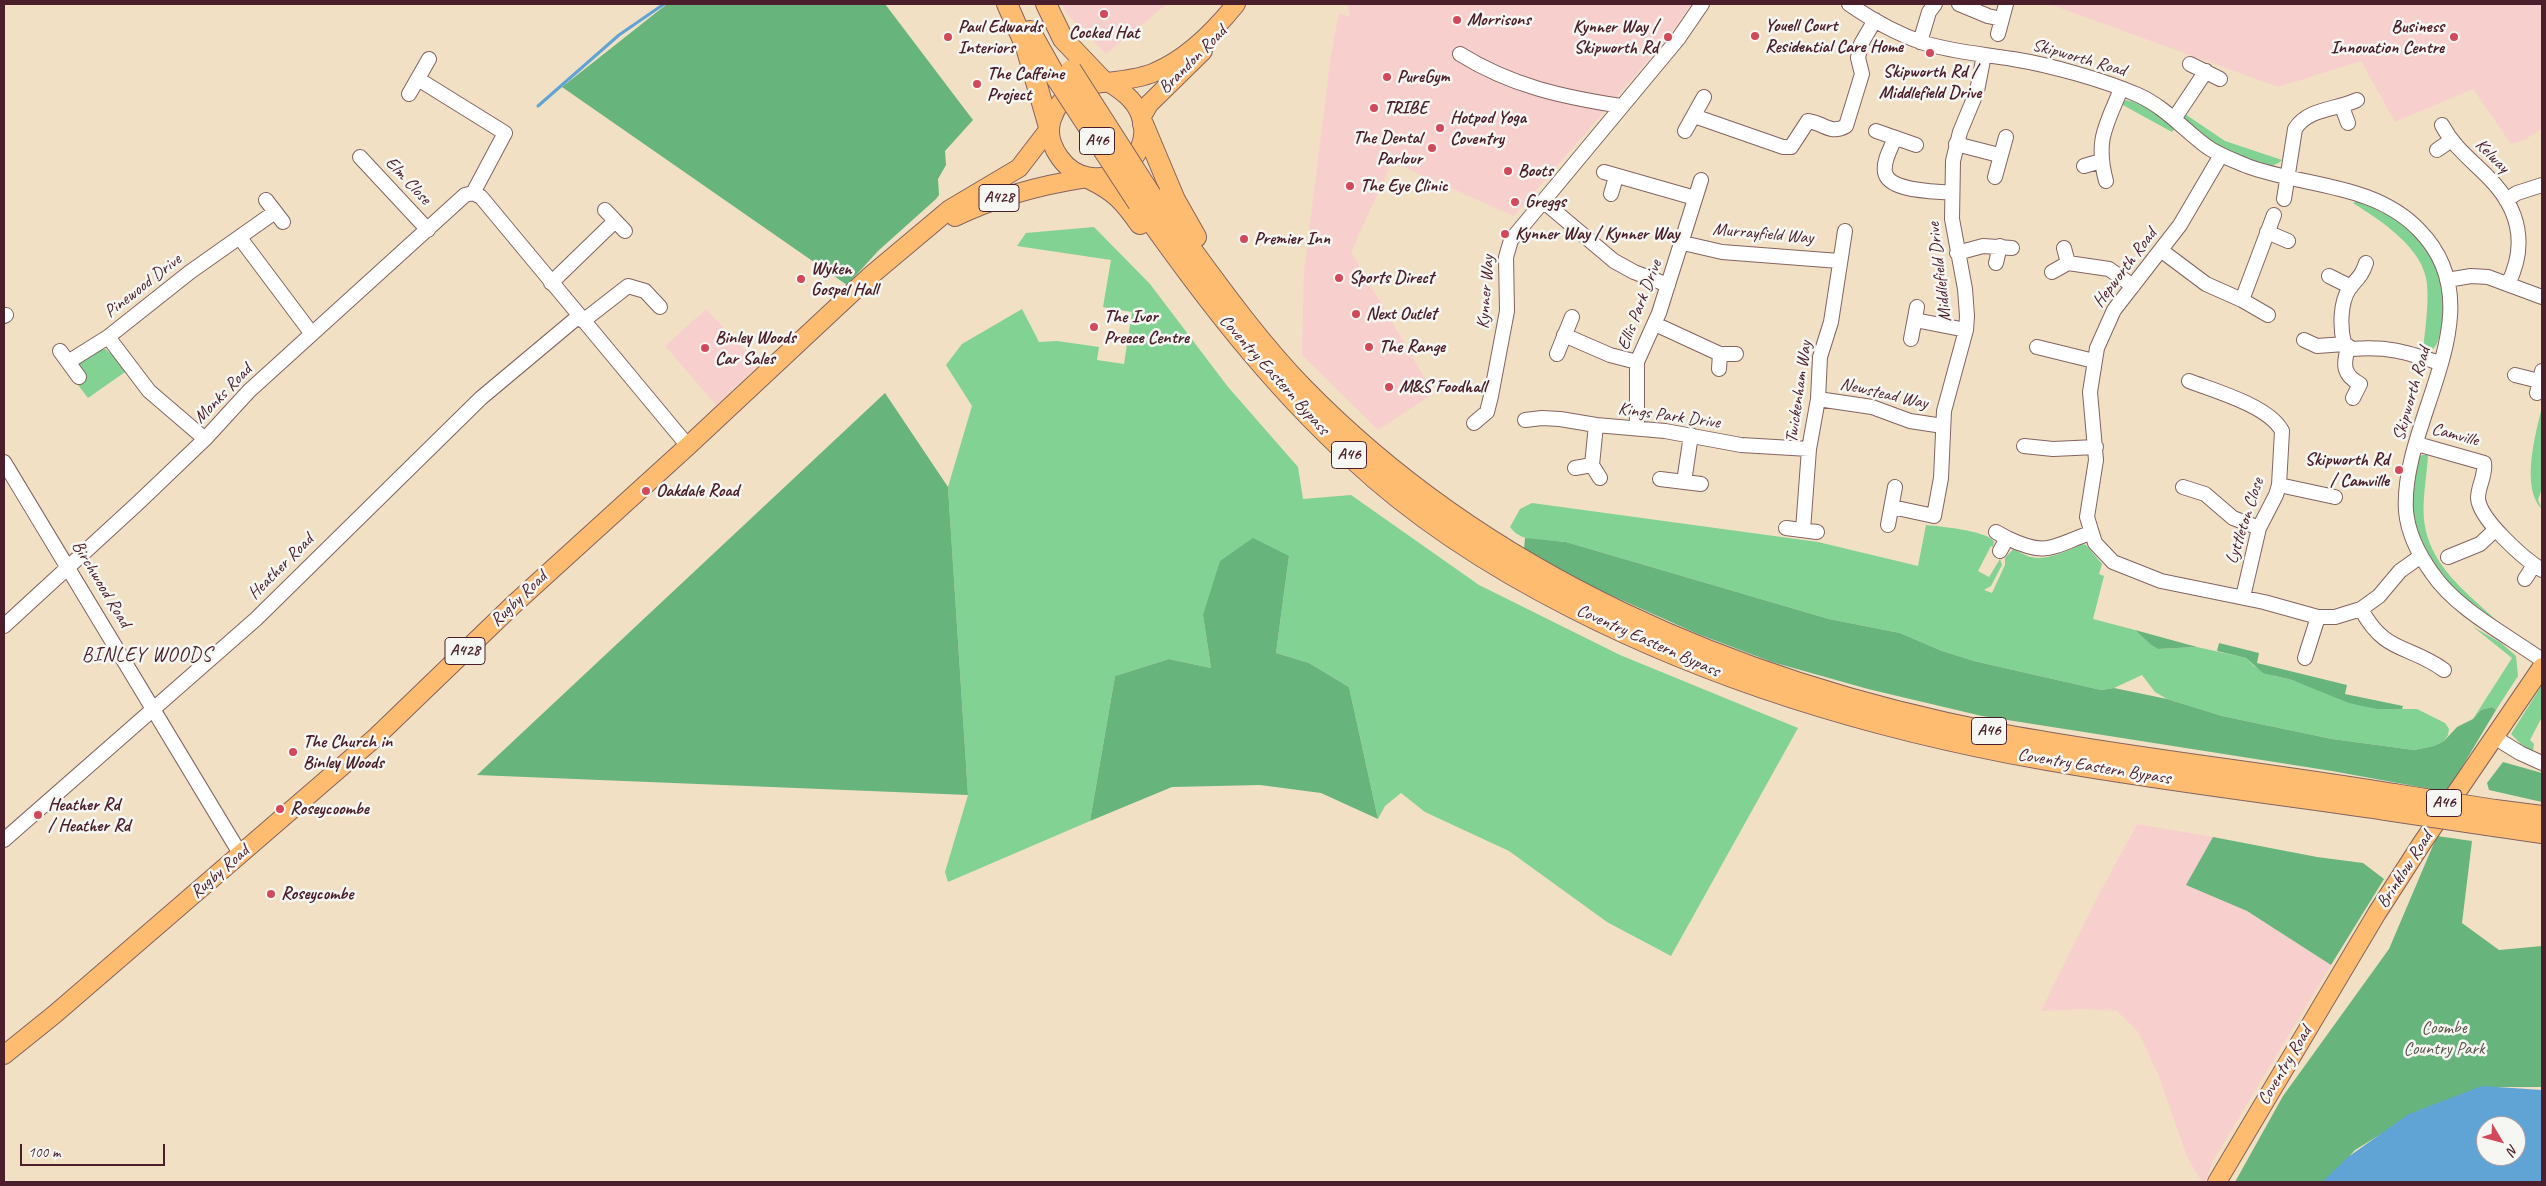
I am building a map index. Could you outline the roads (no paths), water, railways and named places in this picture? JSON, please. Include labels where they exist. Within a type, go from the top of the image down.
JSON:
[{"type":"highway","points":[[1007,4],[1026,47],[1049,128]]},
{"type":"highway","name":"Coventry Eastern Bypass","points":[[1017,4],[1230,329],[1291,398],[1352,459],[1392,493],[1472,552],[1532,587],[1624,634],[1724,675],[1860,718],[1974,746],[2042,760],[2390,802]]},
{"type":"highway","name":"Coventry Eastern Bypass","points":[[1036,4],[1064,75]]},
{"type":"highway","points":[[1046,4],[1064,39],[1106,82]]},
{"type":"highway","points":[[1142,121],[1175,200],[1207,256],[1287,355],[1351,421],[1448,502],[1601,604]]},
{"type":"highway","points":[[1089,178],[1112,190],[1125,202],[1174,276],[1221,337],[1283,405],[1346,467],[1393,506],[1460,554],[1523,594],[1563,615],[1624,634]]},
{"type":"highway","name":"Coventry Eastern Bypass","points":[[1144,199],[1300,385],[1347,430],[1445,511],[1540,572],[1601,604],[1669,635],[1745,663],[1896,710],[2042,741],[2390,802],[2491,817],[2542,833]]},
{"type":"highway","name":"Coventry Eastern Bypass","points":[[2491,817],[2542,816]]},
{"type":"main road","name":"Brandon Road","points":[[1106,82],[1128,81],[1156,72],[1183,56],[1209,33],[1236,4]]},
{"type":"main road","name":"Brandon Road","points":[[1142,121],[1149,104],[1248,4]]},
{"type":"main road","points":[[1106,82],[1132,100],[1142,121],[1140,146],[1135,156],[1125,167],[1113,174],[1089,178],[1065,164],[1055,151],[1049,128],[1053,114],[1062,101],[1076,89],[1106,82]]},
{"type":"main road","name":"Rugby Road","points":[[4,1055],[241,855],[376,737],[513,605],[688,446],[792,348],[917,236],[950,209],[1019,168],[1049,128]]},
{"type":"main road","name":"Rugby Road","points":[[917,236],[1001,197],[1046,184],[1089,178]]},
{"type":"main road","name":"Brinklow Road","points":[[2354,950],[2422,843],[2542,667]]},
{"type":"main road","name":"Coventry Road","points":[[2217,1182],[2354,950]]},
{"type":"street","name":"Kynner Way","points":[[1474,423],[1487,412],[1507,311],[1506,257],[1515,233],[1689,24],[1702,4]]},
{"type":"street","name":"Skipworth Road","points":[[1849,4],[1875,20],[1920,42],[1954,51],[1984,54],[2047,66],[2139,95],[2174,119],[2206,146],[2221,155],[2247,166],[2359,194],[2395,210],[2420,230],[2430,242],[2447,280],[2451,318],[2409,470],[2406,512],[2410,530],[2421,556],[2433,576],[2450,594],[2542,660]]},
{"type":"street","points":[[1920,42],[1933,4]]},
{"type":"street","points":[[1959,4],[1988,16],[2002,19]]},
{"type":"street","points":[[1998,34],[2006,4]]},
{"type":"street","points":[[1694,116],[1783,147],[1791,147],[1808,121],[1831,130],[1839,130],[1846,126],[1857,95],[1862,74],[1858,58],[1861,44],[1875,20]]},
{"type":"street","points":[[1460,54],[1519,84],[1578,100],[1622,106]]},
{"type":"street","name":"Middlefield Drive","points":[[1892,507],[1934,516],[1941,478],[1942,426],[1950,382],[1966,330],[1967,302],[1952,219],[1956,144],[1977,91],[1984,54]]},
{"type":"street","points":[[409,94],[429,59]]},
{"type":"street","points":[[2190,64],[2220,79]]},
{"type":"street","points":[[2174,119],[2206,71]]},
{"type":"street","points":[[418,79],[505,133],[473,193],[481,197],[688,446]]},
{"type":"street","points":[[2106,180],[2101,161],[2101,141],[2121,89]]},
{"type":"street","points":[[1685,131],[1704,97]]},
{"type":"street","points":[[2284,199],[2295,129],[2301,120],[2311,114],[2342,107],[2357,100]]},
{"type":"street","points":[[2342,107],[2348,123]]},
{"type":"street","name":"Kelway","points":[[2442,125],[2450,141],[2493,182],[2506,200],[2520,236],[2518,261],[2508,284]]},
{"type":"street","points":[[1876,131],[1916,145]]},
{"type":"street","points":[[1995,177],[1999,155],[2006,137]]},
{"type":"street","points":[[1895,138],[1885,163],[1885,172],[1889,180],[1906,188],[1952,193]]},
{"type":"street","name":"Kelway","points":[[2436,150],[2450,141]]},
{"type":"street","points":[[1956,144],[1999,155]]},
{"type":"street","name":"Hepworth Road","points":[[2221,155],[2193,205],[2162,251],[2133,286],[2109,320],[2094,360],[2090,405],[2096,447],[2095,474],[2087,517],[2090,533],[2102,553],[2113,562],[2127,569],[2178,586],[2243,597],[2318,617],[2335,617],[2361,609],[2379,596],[2400,571],[2421,556]]},
{"type":"street","name":"Elm Close","points":[[360,157],[428,230]]},
{"type":"street","points":[[2084,166],[2101,161]]},
{"type":"street","points":[[1611,194],[1610,175],[1695,198]]},
{"type":"street","name":"Ellis Park Drive","points":[[1637,428],[1637,362],[1655,324],[1683,243],[1701,180]]},
{"type":"street","name":"Kelway","points":[[2506,200],[2517,193],[2542,185]]},
{"type":"street","name":"Monks Road","points":[[4,626],[205,438],[250,391],[465,195],[473,193]]},
{"type":"street","name":"Pinewood Drive","points":[[79,377],[64,357],[108,337],[190,272],[240,238],[279,217],[266,200]]},
{"type":"street","points":[[1543,201],[1614,261],[1634,272],[1668,285]]},
{"type":"street","points":[[551,283],[619,226],[605,210]]},
{"type":"street","points":[[2242,300],[2274,215]]},
{"type":"street","name":"Twickenham Way","points":[[1803,530],[1810,449],[1818,399],[1820,357],[1831,322],[1845,231]]},
{"type":"street","points":[[2267,232],[2288,241]]},
{"type":"street","points":[[240,238],[312,334]]},
{"type":"street","name":"Murrayfield Way","points":[[1683,243],[1722,252],[1810,257],[1839,261]]},
{"type":"street","points":[[1957,253],[1983,246],[2006,247],[1996,263]]},
{"type":"street","points":[[2064,248],[2068,263]]},
{"type":"street","points":[[2162,251],[2206,284],[2242,300],[2268,315]]},
{"type":"street","points":[[2052,272],[2068,263],[2109,269],[2133,286]]},
{"type":"street","points":[[2353,398],[2360,384],[2348,376],[2344,369],[2347,346],[2342,320],[2345,302],[2351,287],[2361,277],[2366,264]]},
{"type":"street","points":[[2329,276],[2351,287]]},
{"type":"street","points":[[2447,280],[2480,276],[2508,284],[2542,298]]},
{"type":"street","name":"Heather Road","points":[[4,840],[256,619],[481,398],[581,318],[628,286],[645,291],[660,307]]},
{"type":"street","points":[[1911,339],[1916,314],[1966,330]]},
{"type":"street","points":[[1557,354],[1572,317]]},
{"type":"street","points":[[1655,324],[1720,354],[1736,354]]},
{"type":"street","points":[[1564,335],[1610,355],[1637,362]]},
{"type":"street","points":[[108,337],[149,391],[205,438]]},
{"type":"street","points":[[2304,340],[2323,346],[2347,346],[2352,350],[2383,348],[2400,350],[2440,363]]},
{"type":"street","points":[[2042,353],[2094,360]]},
{"type":"street","points":[[1719,369],[1720,354]]},
{"type":"street","points":[[2515,375],[2539,382]]},
{"type":"street","name":"Lyttleton Close","points":[[2195,388],[2248,404],[2279,425],[2283,439],[2279,484],[2259,528],[2243,597]]},
{"type":"street","name":"Newstead Way","points":[[1818,399],[1872,407],[1910,421],[1942,426]]},
{"type":"street","name":"Kings Park Drive","points":[[1525,420],[1542,418],[1691,435],[1740,445],[1810,449]]},
{"type":"street","points":[[1596,425],[1592,465],[1600,478]]},
{"type":"street","points":[[1684,482],[1691,435]]},
{"type":"street","name":"Camville","points":[[2417,444],[2460,455],[2487,458],[2479,488],[2480,506],[2486,520],[2495,530],[2538,568],[2525,579]]},
{"type":"street","points":[[2033,451],[2096,447]]},
{"type":"street","name":"Birchwood Road","points":[[4,462],[241,855]]},
{"type":"street","points":[[1575,468],[1592,465]]},
{"type":"street","points":[[1660,478],[1701,484]]},
{"type":"street","points":[[2279,484],[2327,499]]},
{"type":"street","points":[[2190,485],[2214,499],[2233,518],[2259,528]]},
{"type":"street","points":[[1888,525],[1896,487]]},
{"type":"street","points":[[1786,528],[1817,532]]},
{"type":"street","points":[[2458,559],[2480,544],[2495,530]]},
{"type":"street","points":[[2001,540],[2032,550],[2042,550],[2051,549],[2090,533]]},
{"type":"street","points":[[2361,609],[2372,628],[2382,638],[2441,664]]},
{"type":"street","points":[[2305,658],[2318,617]]},
{"type":"street","points":[[2494,737],[2520,753],[2542,763]]},
{"type":"water","points":[[2482,1086],[2542,1090],[2542,1182],[2322,1182],[2348,1157],[2409,1114]]},
{"type":"waterway","points":[[538,106],[619,35],[664,4]]},
{"type":"place","name":"Cocked Hat","points":[[1104,14]]},
{"type":"place","name":"Morrisons","points":[[1457,20]]},
{"type":"place","name":"Youell Court Residential Care Home","points":[[1755,36]]},
{"type":"place","name":"Paul Edwards Interiors","points":[[948,37]]},
{"type":"place","name":"Kynner Way / Skipworth Rd","points":[[1668,37]]},
{"type":"place","name":"Business Innovation Centre","points":[[2454,37]]},
{"type":"place","name":"Skipworth Rd / Middlefield Drive","points":[[1930,53]]},
{"type":"place","name":"PureGym","points":[[1387,77]]},
{"type":"place","name":"The Caffeine Project","points":[[977,84]]},
{"type":"place","name":"TRIBE","points":[[1374,108]]},
{"type":"place","name":"Hotpod Yoga Coventry","points":[[1440,128]]},
{"type":"place","name":"The Dental Parlour","points":[[1432,148]]},
{"type":"place","name":"Boots","points":[[1508,171]]},
{"type":"place","name":"The Eye Clinic","points":[[1350,186]]},
{"type":"place","name":"Greggs","points":[[1515,202]]},
{"type":"place","name":"Kynner Way / Kynner Way","points":[[1505,234]]},
{"type":"place","name":"Premier Inn","points":[[1244,239]]},
{"type":"place","name":"Sports Direct","points":[[1339,278]]},
{"type":"place","name":"Wyken Gospel Hall","points":[[801,279]]},
{"type":"place","name":"Next Outlet","points":[[1356,314]]},
{"type":"place","name":"The Ivor Preece Centre","points":[[1094,327]]},
{"type":"place","name":"The Range","points":[[1369,347]]},
{"type":"place","name":"Binley Woods Car Sales","points":[[705,348]]},
{"type":"place","name":"M&S Foodhall","points":[[1389,387]]},
{"type":"place","name":"Skipworth Rd / Camville","points":[[2399,470]]},
{"type":"place","name":"Oakdale Road","points":[[646,491]]},
{"type":"place","name":"The Church in Binley Woods","points":[[293,752]]},
{"type":"place","name":"Roseycoombe","points":[[280,809]]},
{"type":"place","name":"Heather Rd / Heather Rd","points":[[38,815]]},
{"type":"place","name":"Roseycombe","points":[[271,894]]},
{"type":"district","name":"BINLEY WOODS","points":[[147,656]]},
{"type":"park label","name":"Coombe Country Park","points":[[2444,1038]]}]
